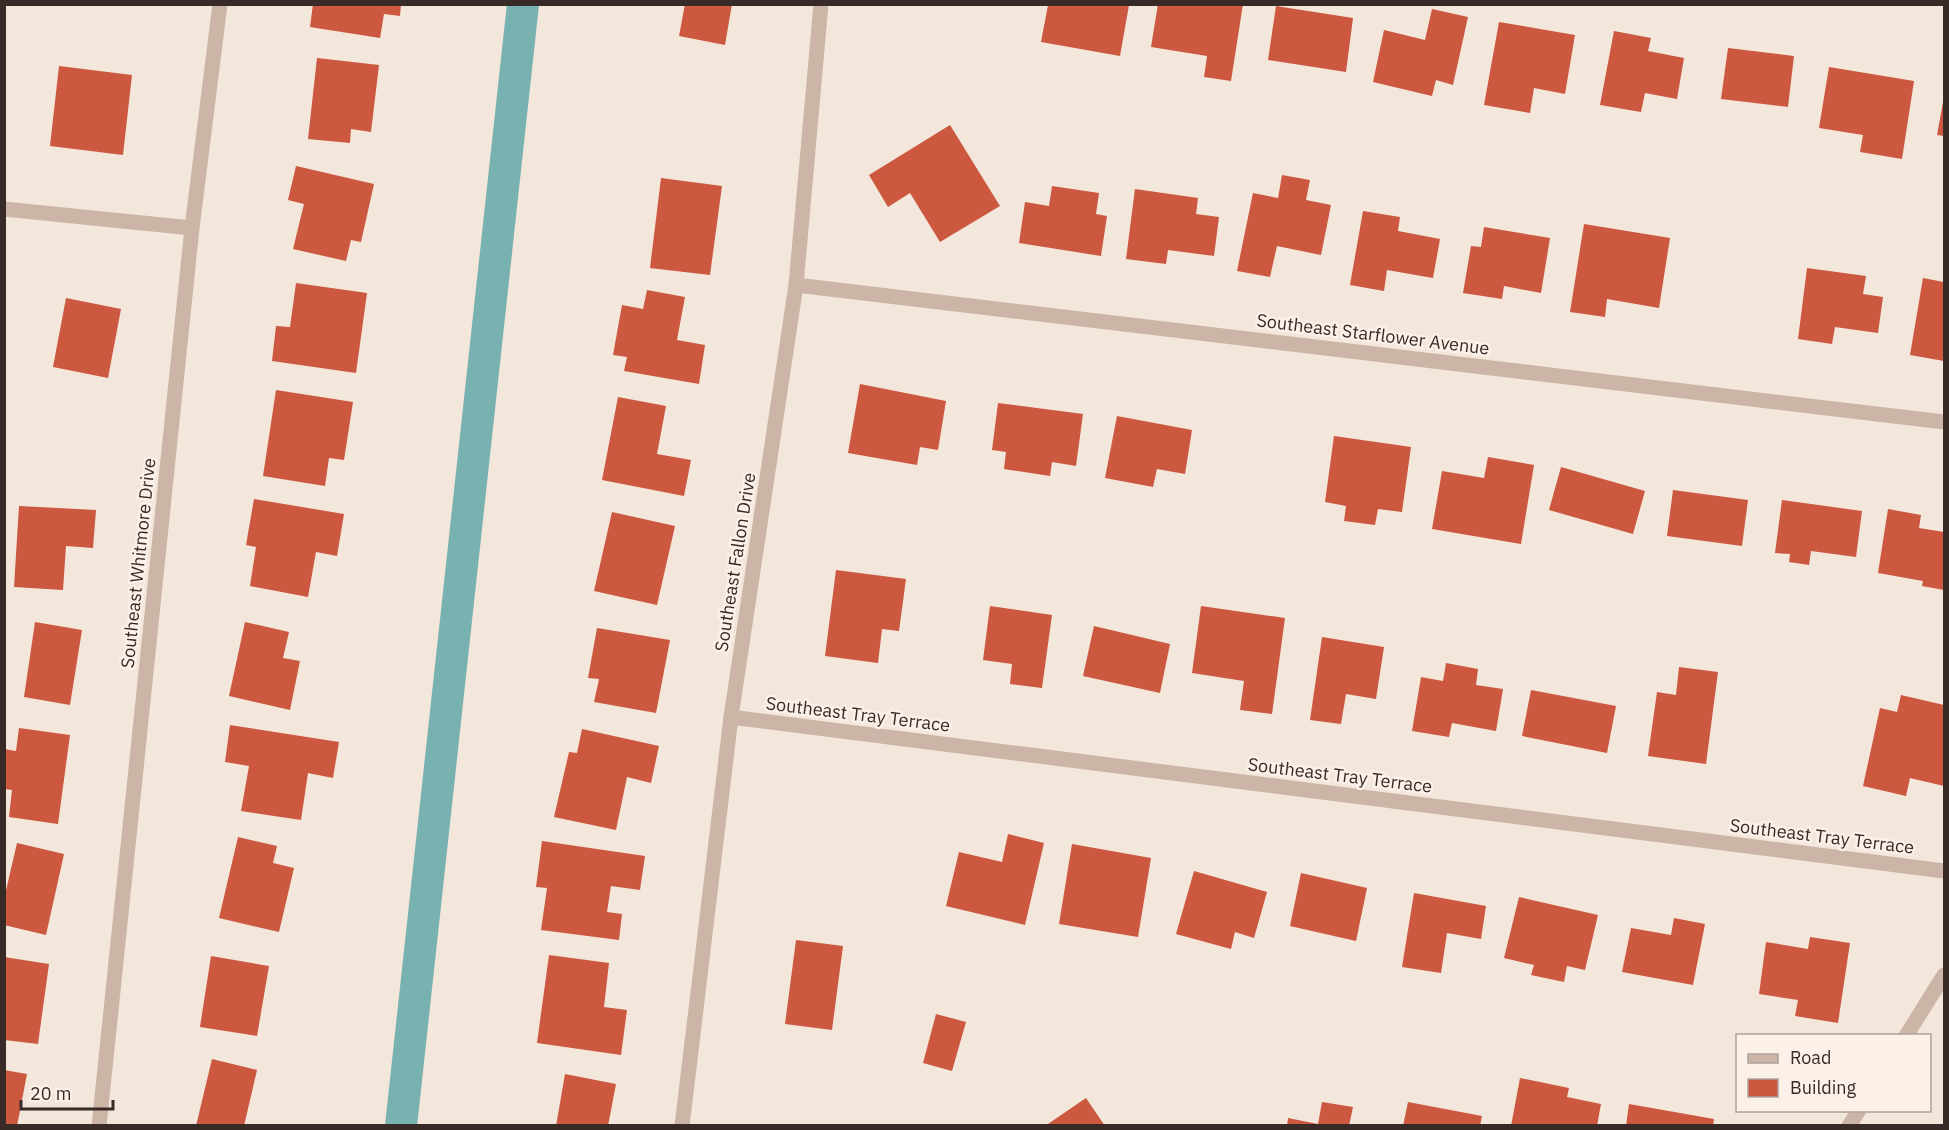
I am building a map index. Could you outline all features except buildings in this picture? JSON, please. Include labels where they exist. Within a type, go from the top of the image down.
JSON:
[{"type":"street","name":"Southeast Whitmore Drive","points":[[99,1125],[192,228],[220,4]]},
{"type":"street","name":"Southeast Fallon Drive","points":[[682,1125],[731,717],[796,285],[821,4]]},
{"type":"street","points":[[4,209],[192,228]]},
{"type":"street","name":"Southeast Starflower Avenue","points":[[796,285],[1944,422]]},
{"type":"street","name":"Southeast Tray Terrace","points":[[731,717],[1944,872]]},
{"type":"street","points":[[1907,1034],[1944,975]]},
{"type":"street","points":[[1849,1125],[1857,1112]]},
{"type":"waterway","points":[[401,1126],[523,4]]}]
